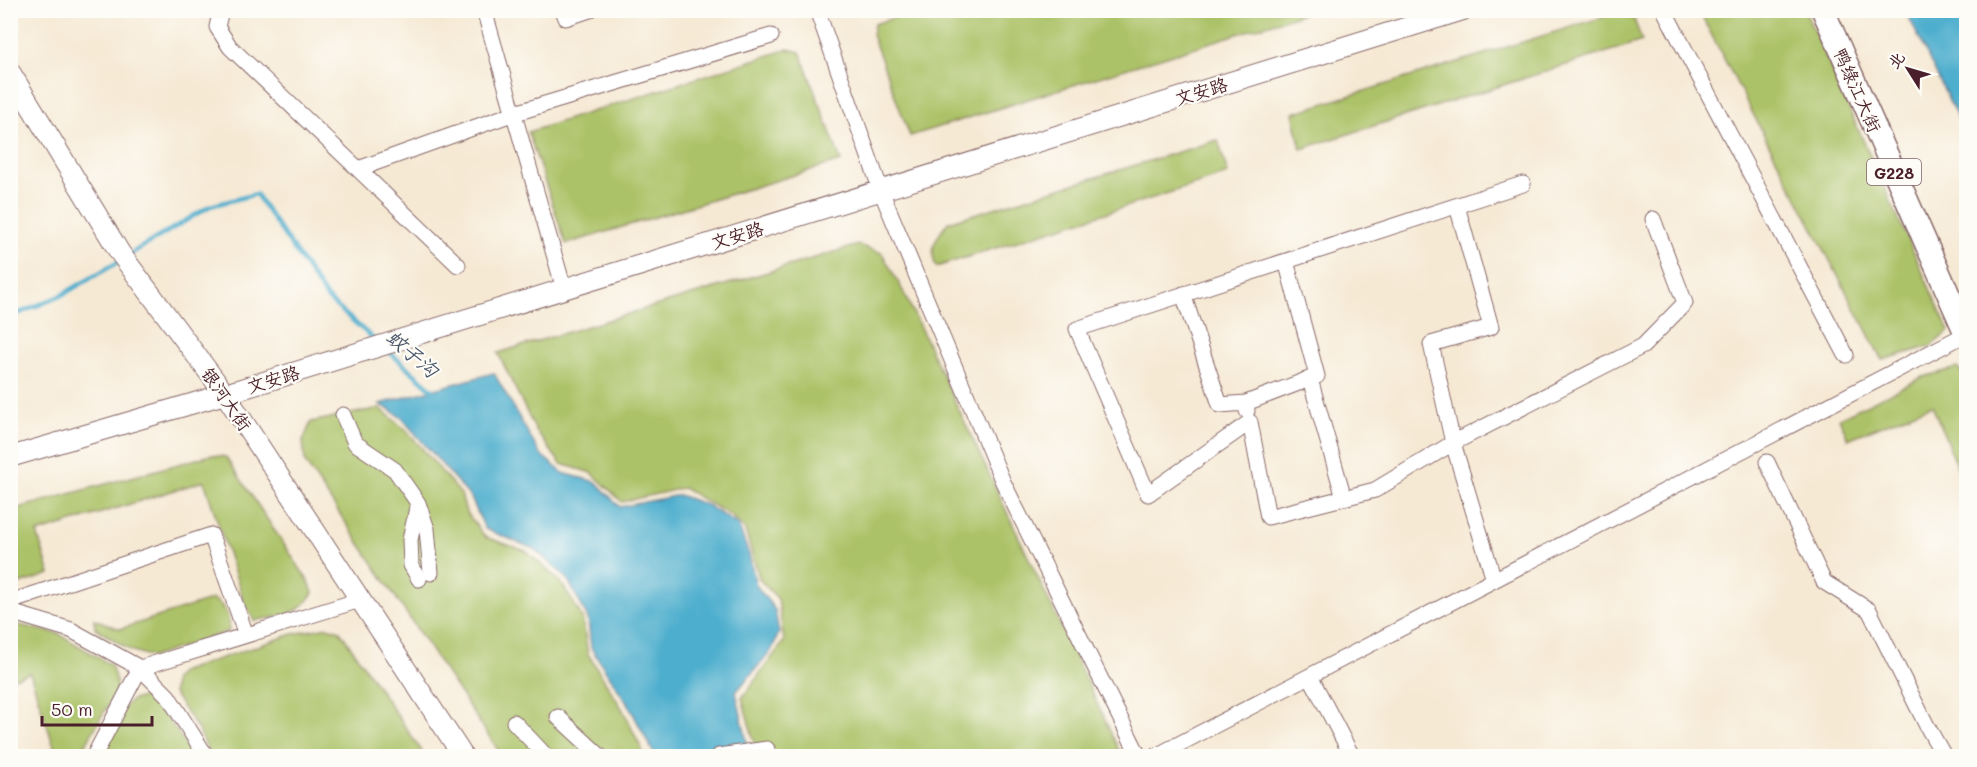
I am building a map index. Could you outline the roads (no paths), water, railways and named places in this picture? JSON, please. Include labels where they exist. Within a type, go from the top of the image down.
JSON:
[{"type":"highway","name":"鸭绿江大街","points":[[1823,10],[1966,334]]},
{"type":"main road","name":"文安路","points":[[10,457],[225,394],[1463,10]]},
{"type":"main road","name":"银河大街","points":[[10,72],[124,258],[225,394],[463,756]]},
{"type":"street","points":[[220,10],[217,27],[230,47],[458,265]]},
{"type":"street","points":[[484,10],[564,289]]},
{"type":"street","points":[[563,10],[566,18],[590,10]]},
{"type":"street","points":[[817,10],[881,190],[1002,482],[1139,756]]},
{"type":"street","points":[[1664,10],[1846,355]]},
{"type":"street","points":[[358,169],[512,114],[771,36]]},
{"type":"street","points":[[1250,422],[1148,494],[1077,329],[1523,184]]},
{"type":"street","points":[[1457,206],[1491,327],[1431,344],[1453,443],[1494,580]]},
{"type":"street","points":[[1245,403],[1268,517],[1375,490],[1453,443],[1643,346],[1685,303],[1653,219]]},
{"type":"street","points":[[1183,294],[1220,405],[1245,403],[1317,376],[1286,261]]},
{"type":"street","points":[[1156,756],[1966,334]]},
{"type":"street","points":[[1310,379],[1344,498]]},
{"type":"street","points":[[343,416],[355,443],[395,470],[418,503],[410,540],[411,565],[425,576]]},
{"type":"street","points":[[1767,462],[1824,582],[1869,610],[1944,756]]},
{"type":"street","points":[[10,602],[211,535],[246,635]]},
{"type":"street","points":[[94,756],[140,668],[360,600]]},
{"type":"street","points":[[10,614],[71,630],[140,668],[168,696],[206,756]]},
{"type":"street","points":[[1310,676],[1352,756]]},
{"type":"street","points":[[558,717],[600,756]]},
{"type":"street","points":[[514,722],[546,756]]},
{"type":"street","points":[[719,756],[767,749]]},
{"type":"water","points":[[1906,11],[1966,11],[1966,138],[1964,132]]},
{"type":"water","points":[[494,373],[540,454],[563,473],[596,482],[620,507],[679,495],[707,505],[738,525],[749,554],[756,585],[775,610],[779,633],[771,651],[736,692],[750,756],[655,756],[629,706],[591,648],[588,619],[567,578],[534,549],[485,529],[471,498],[401,417],[380,404]]},
{"type":"waterway","name":"蚊子沟","points":[[127,256],[210,206],[256,194],[327,298],[377,342]]},
{"type":"waterway","name":"蚊子沟","points":[[10,317],[60,296],[120,261]]},
{"type":"waterway","name":"蚊子沟","points":[[386,349],[436,393]]}]
